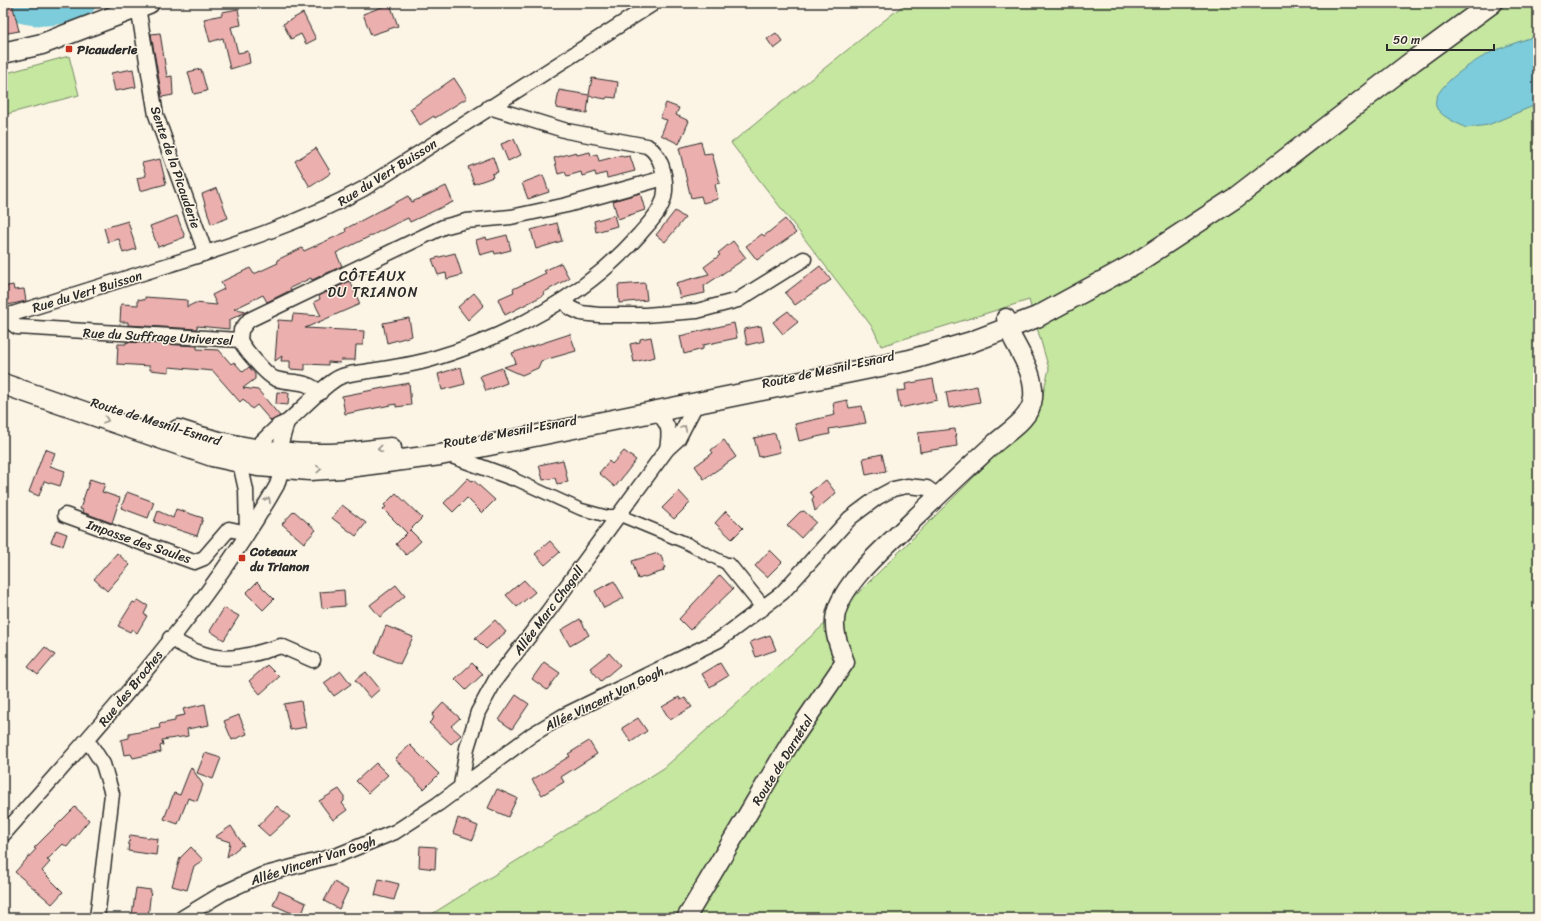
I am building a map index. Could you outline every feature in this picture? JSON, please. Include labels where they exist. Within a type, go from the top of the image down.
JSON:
[{"type":"main road","points":[[1008,323],[1076,294],[1136,263],[1206,218],[1492,3]]},
{"type":"main road","points":[[3,53],[42,44],[145,4]]},
{"type":"main road","name":"Route de Mesnil-Esnard","points":[[3,374],[195,436],[255,448],[280,460],[342,468],[446,454],[910,360],[971,342],[1008,323]]},
{"type":"main road","name":"Route de Mesnil-Esnard","points":[[3,384],[212,456],[240,463],[441,443],[548,425],[909,352],[1008,323]]},
{"type":"street","name":"Rue du Vert Buisson","points":[[3,317],[203,254],[283,226],[332,206],[363,189],[489,107],[654,3]]},
{"type":"street","name":"Sente de la Picauderie","points":[[145,4],[156,116],[203,246],[203,254]]},
{"type":"street","points":[[247,533],[246,490],[240,463],[278,426],[287,422],[333,381],[344,376],[418,362],[460,350],[518,326],[564,300],[611,264],[652,220],[665,198],[664,178],[656,153],[647,146],[567,131],[489,107]]},
{"type":"street","points":[[240,340],[242,330],[249,320],[443,227],[466,221],[511,217],[567,205],[664,178]]},
{"type":"street","points":[[564,300],[570,308],[581,313],[599,315],[645,315],[697,311],[738,300],[804,259]]},
{"type":"street","name":"Rue du Suffrage Universel","points":[[3,317],[17,327],[240,340],[244,347],[270,376],[278,380],[303,383],[320,393]]},
{"type":"street","points":[[938,496],[1012,429],[1030,409],[1033,397],[1028,367],[1013,339],[1008,323]]},
{"type":"street","name":"Allée Marc Chagall","points":[[461,786],[467,748],[478,712],[496,679],[667,450],[678,439],[696,404]]},
{"type":"street","points":[[657,412],[666,421],[669,428],[670,434],[667,450]]},
{"type":"street","name":"Rue des Broches","points":[[3,835],[86,742],[170,638],[235,553],[247,533],[254,525],[277,484],[287,422]]},
{"type":"street","points":[[446,454],[512,478],[580,509],[606,516],[619,515],[684,542],[729,565],[758,601],[762,609]]},
{"type":"street","name":"Allée Vincent Van Gogh","points":[[182,918],[223,893],[262,875],[338,855],[395,832],[533,734],[557,720],[719,640],[782,593],[850,518],[878,497],[893,489],[907,486],[926,488],[938,496]]},
{"type":"street","name":"Route de Darnétal","points":[[686,918],[790,743],[845,662],[838,644],[835,626],[837,611],[842,597],[863,570],[938,496]]},
{"type":"street","name":"Impasse des Saules","points":[[65,515],[194,562],[204,558],[229,529],[234,528],[247,533]]},
{"type":"street","points":[[170,638],[197,652],[218,657],[242,657],[281,646],[313,660]]},
{"type":"street","points":[[86,742],[92,747],[103,764],[112,794],[97,918]]},
{"type":"green space","points":[[906,3],[1538,3],[1538,918],[414,918],[432,914],[664,768],[847,604],[1038,413],[1049,369],[1029,300],[881,346],[873,328],[731,143]]},
{"type":"green space","points":[[69,56],[79,95],[3,115],[3,74]]},
{"type":"water","points":[[1538,35],[1538,104],[1488,125],[1466,128],[1447,118],[1438,110],[1436,102],[1438,94],[1445,85],[1466,67],[1494,51]]},
{"type":"building","points":[[3,3],[12,3],[19,31],[3,34]]},
{"type":"building","points":[[390,4],[398,26],[371,35],[363,14]]},
{"type":"building","points":[[238,9],[241,25],[231,27],[238,53],[248,51],[250,63],[230,69],[223,38],[210,42],[204,19],[222,15],[222,12]]},
{"type":"building","points":[[303,13],[316,39],[306,44],[301,34],[291,39],[283,24]]},
{"type":"building","points":[[160,33],[167,77],[172,76],[173,95],[162,97],[151,34]]},
{"type":"building","points":[[776,33],[783,42],[774,49],[767,39]]},
{"type":"building","points":[[133,69],[136,87],[115,91],[111,73]]},
{"type":"building","points":[[201,69],[207,91],[194,94],[188,72]]},
{"type":"building","points":[[454,78],[467,98],[435,118],[434,116],[420,125],[410,109]]},
{"type":"building","points":[[592,78],[618,82],[616,98],[607,97],[606,99],[589,96],[587,113],[556,108],[559,90],[589,95]]},
{"type":"building","points":[[666,103],[679,108],[676,115],[689,121],[679,144],[661,135],[667,120],[660,118]]},
{"type":"building","points":[[514,139],[521,155],[508,161],[501,144]]},
{"type":"building","points":[[701,142],[704,154],[712,153],[720,183],[715,184],[718,199],[703,203],[701,196],[691,198],[679,148]]},
{"type":"building","points":[[316,148],[331,173],[310,187],[295,161]]},
{"type":"building","points":[[576,152],[577,155],[590,152],[591,156],[597,154],[599,161],[622,155],[623,157],[630,156],[635,171],[607,178],[606,173],[596,176],[595,172],[582,176],[581,172],[567,176],[565,172],[558,174],[554,158]]},
{"type":"building","points":[[493,157],[498,172],[492,174],[493,177],[474,184],[468,167]]},
{"type":"building","points":[[160,159],[166,184],[140,191],[137,178],[146,176],[142,163]]},
{"type":"building","points":[[543,175],[549,192],[528,199],[522,183]]},
{"type":"building","points":[[446,186],[453,202],[410,222],[408,218],[336,253],[342,266],[312,280],[311,278],[290,288],[291,290],[267,302],[263,295],[234,309],[248,311],[229,320],[229,329],[197,326],[197,329],[128,325],[128,322],[120,322],[121,304],[138,305],[138,299],[145,300],[145,297],[187,300],[187,307],[195,303],[217,305],[212,295],[224,289],[221,282],[250,268],[254,274],[278,263],[277,260],[302,248],[304,251],[346,232],[345,229],[408,196],[412,202]]},
{"type":"building","points":[[217,188],[228,218],[211,224],[202,194]]},
{"type":"building","points":[[640,193],[645,210],[618,219],[613,201]]},
{"type":"building","points":[[675,211],[685,218],[665,242],[656,235]]},
{"type":"building","points":[[614,215],[617,226],[596,232],[594,221]]},
{"type":"building","points":[[177,216],[185,237],[158,247],[150,226]]},
{"type":"building","points":[[785,219],[796,233],[757,260],[746,246],[762,234],[764,236]]},
{"type":"building","points":[[128,221],[136,249],[123,253],[119,239],[108,242],[104,228]]},
{"type":"building","points":[[557,223],[562,241],[536,249],[531,230]]},
{"type":"building","points":[[507,235],[511,250],[495,254],[494,251],[480,255],[476,240],[486,237],[487,240]]},
{"type":"building","points":[[733,241],[746,258],[704,286],[705,293],[680,298],[676,283],[709,274],[704,267],[720,255],[718,253]]},
{"type":"building","points":[[455,253],[462,275],[447,279],[446,273],[438,275],[432,259]]},
{"type":"building","points":[[561,263],[569,278],[543,293],[544,295],[505,315],[498,299],[514,292],[513,289],[546,273],[544,271]]},
{"type":"building","points":[[820,266],[831,280],[795,305],[785,293]]},
{"type":"building","points":[[350,281],[360,304],[305,328],[364,331],[363,345],[356,345],[355,360],[341,360],[340,363],[328,362],[328,365],[305,364],[305,370],[290,369],[290,361],[281,361],[282,356],[275,361],[278,320],[292,321],[293,314],[321,316],[314,302],[320,299],[319,296]]},
{"type":"building","points":[[645,283],[647,300],[619,303],[618,285]]},
{"type":"building","points":[[13,285],[14,290],[24,289],[26,301],[3,306],[3,287]]},
{"type":"building","points":[[474,293],[484,305],[468,320],[458,307]]},
{"type":"building","points":[[788,311],[798,322],[783,334],[773,322]]},
{"type":"building","points":[[409,318],[412,336],[387,343],[383,323]]},
{"type":"building","points":[[734,323],[737,338],[703,345],[703,349],[684,354],[680,336]]},
{"type":"building","points":[[761,326],[764,341],[747,345],[744,329]]},
{"type":"building","points":[[570,334],[576,351],[541,361],[538,368],[522,375],[504,367],[516,363],[512,353]]},
{"type":"building","points":[[651,337],[655,357],[634,362],[630,344],[640,342],[640,339]]},
{"type":"building","points":[[126,342],[197,346],[197,349],[219,350],[231,364],[234,362],[243,372],[249,367],[255,374],[255,379],[243,388],[258,390],[280,416],[271,421],[257,405],[252,409],[243,399],[240,402],[213,371],[169,367],[169,372],[150,370],[150,366],[117,364],[118,344],[126,344]]},
{"type":"building","points":[[461,367],[465,384],[442,390],[438,374]]},
{"type":"building","points":[[502,368],[507,383],[486,391],[480,376]]},
{"type":"building","points":[[933,379],[937,400],[900,408],[897,391],[906,390],[905,384]]},
{"type":"building","points":[[409,383],[411,405],[396,407],[396,404],[345,414],[342,396]]},
{"type":"building","points":[[977,386],[980,402],[949,408],[946,392]]},
{"type":"building","points":[[277,392],[289,393],[288,405],[276,404]]},
{"type":"building","points":[[847,400],[849,408],[862,406],[866,423],[829,429],[830,434],[799,441],[795,424],[835,415],[833,403]]},
{"type":"building","points":[[955,429],[957,446],[920,452],[918,433]]},
{"type":"building","points":[[775,433],[780,452],[759,457],[754,438]]},
{"type":"building","points":[[724,440],[736,457],[704,479],[695,466],[713,453],[711,450]]},
{"type":"building","points":[[45,449],[55,453],[50,466],[65,471],[60,486],[44,481],[39,496],[29,492]]},
{"type":"building","points":[[624,451],[636,460],[615,487],[599,473],[609,461],[612,464]]},
{"type":"building","points":[[882,454],[886,471],[866,475],[863,458]]},
{"type":"building","points":[[563,460],[568,482],[557,484],[555,478],[543,480],[539,465]]},
{"type":"building","points":[[468,478],[472,481],[473,480],[495,500],[482,513],[467,498],[453,512],[444,503]]},
{"type":"building","points":[[90,479],[105,484],[102,492],[120,498],[112,523],[82,512],[83,510],[80,509]]},
{"type":"building","points":[[826,480],[836,493],[815,511],[812,499],[814,497],[810,492]]},
{"type":"building","points":[[679,491],[690,503],[674,519],[662,508]]},
{"type":"building","points":[[127,492],[154,502],[148,518],[121,508]]},
{"type":"building","points":[[396,493],[422,518],[410,530],[421,541],[406,555],[396,544],[407,533],[383,509],[386,507],[384,505]]},
{"type":"building","points":[[342,505],[366,523],[356,536],[332,518]]},
{"type":"building","points":[[176,509],[203,518],[197,536],[154,522],[158,511],[173,518]]},
{"type":"building","points":[[294,511],[316,530],[304,543],[282,524]]},
{"type":"building","points":[[726,511],[743,528],[732,539],[715,523]]},
{"type":"building","points":[[804,511],[816,522],[801,538],[787,525],[800,512]]},
{"type":"building","points":[[56,530],[67,534],[63,546],[51,542]]},
{"type":"building","points":[[550,541],[560,552],[545,565],[535,554]]},
{"type":"building","points":[[770,550],[782,562],[767,577],[755,566]]},
{"type":"building","points":[[117,553],[130,565],[107,591],[94,579]]},
{"type":"building","points":[[658,553],[658,555],[661,555],[665,568],[663,568],[664,571],[638,579],[632,561]]},
{"type":"building","points":[[720,575],[733,589],[690,630],[679,619]]},
{"type":"building","points":[[524,580],[535,592],[517,607],[506,595]]},
{"type":"building","points":[[614,581],[624,598],[604,608],[595,591]]},
{"type":"building","points":[[257,582],[274,599],[263,610],[246,593]]},
{"type":"building","points":[[396,585],[405,596],[380,617],[370,605]]},
{"type":"building","points":[[344,590],[345,606],[322,608],[320,592]]},
{"type":"building","points":[[138,600],[148,606],[144,614],[147,616],[137,633],[132,629],[130,632],[118,626],[133,602],[136,603]]},
{"type":"building","points":[[224,608],[239,616],[224,640],[210,631]]},
{"type":"building","points":[[580,619],[589,635],[570,646],[561,630]]},
{"type":"building","points":[[495,620],[506,632],[486,649],[475,638]]},
{"type":"building","points":[[386,626],[413,637],[400,664],[375,653]]},
{"type":"building","points":[[770,635],[776,650],[756,657],[750,642]]},
{"type":"building","points":[[45,647],[55,655],[38,675],[28,667]]},
{"type":"building","points":[[609,653],[620,665],[601,681],[590,668]]},
{"type":"building","points":[[544,662],[560,673],[547,690],[532,679]]},
{"type":"building","points":[[472,663],[483,674],[466,690],[455,679]]},
{"type":"building","points":[[720,663],[728,676],[710,687],[702,674]]},
{"type":"building","points":[[267,665],[279,677],[260,694],[249,681]]},
{"type":"building","points":[[341,671],[351,684],[334,696],[324,683]]},
{"type":"building","points":[[366,672],[380,689],[370,698],[355,680]]},
{"type":"building","points":[[516,695],[529,704],[512,729],[499,720]]},
{"type":"building","points":[[679,697],[681,700],[685,698],[692,707],[670,720],[662,707]]},
{"type":"building","points":[[301,701],[306,727],[290,730],[284,704]]},
{"type":"building","points":[[443,703],[460,718],[451,726],[461,735],[451,744],[429,723],[434,718],[432,715]]},
{"type":"building","points":[[205,704],[209,725],[187,729],[188,736],[162,740],[163,745],[160,746],[161,752],[133,758],[131,754],[124,755],[121,740],[129,738],[129,734],[160,728],[159,724],[175,721],[175,717],[185,715],[183,709]]},
{"type":"building","points":[[239,715],[247,734],[232,740],[224,721]]},
{"type":"building","points":[[638,718],[647,731],[631,742],[622,728]]},
{"type":"building","points":[[589,741],[597,754],[561,777],[564,782],[542,795],[532,780],[570,756],[568,754]]},
{"type":"building","points":[[410,745],[439,774],[424,789],[395,759]]},
{"type":"building","points":[[205,753],[221,758],[213,779],[197,773]]},
{"type":"building","points":[[376,763],[388,775],[368,793],[356,781]]},
{"type":"building","points":[[191,767],[203,785],[197,801],[188,798],[178,824],[164,819],[174,793],[180,795]]},
{"type":"building","points":[[339,789],[344,796],[344,801],[342,803],[347,810],[333,820],[319,801]]},
{"type":"building","points":[[497,789],[517,798],[508,817],[488,808]]},
{"type":"building","points":[[277,806],[290,817],[269,836],[258,826]]},
{"type":"building","points":[[75,807],[89,820],[67,847],[63,844],[47,860],[50,862],[42,871],[63,892],[52,904],[15,872],[36,849],[34,848]]},
{"type":"building","points":[[458,818],[478,826],[473,840],[453,833]]},
{"type":"building","points":[[231,826],[244,846],[242,845],[227,857],[230,842],[215,837]]},
{"type":"building","points":[[130,835],[158,839],[156,855],[128,851]]},
{"type":"building","points":[[420,846],[436,847],[435,869],[419,867]]},
{"type":"building","points":[[191,847],[203,860],[194,866],[187,890],[172,886],[180,858]]},
{"type":"building","points":[[379,879],[399,884],[394,900],[375,895]]},
{"type":"building","points":[[334,882],[348,890],[339,909],[324,901]]},
{"type":"building","points":[[136,888],[151,890],[148,917],[132,915]]},
{"type":"building","points":[[279,891],[306,903],[301,917],[273,905]]},
{"type":"waterway","points":[[3,5],[43,13],[62,10],[83,3]]},
{"type":"place","name":"Picauderie","points":[[69,49]]},
{"type":"place","name":"Coteaux du Trianon","points":[[242,558]]},
{"type":"district","name":"CÔTEAUX DU TRIANON","points":[[373,284]]}]
